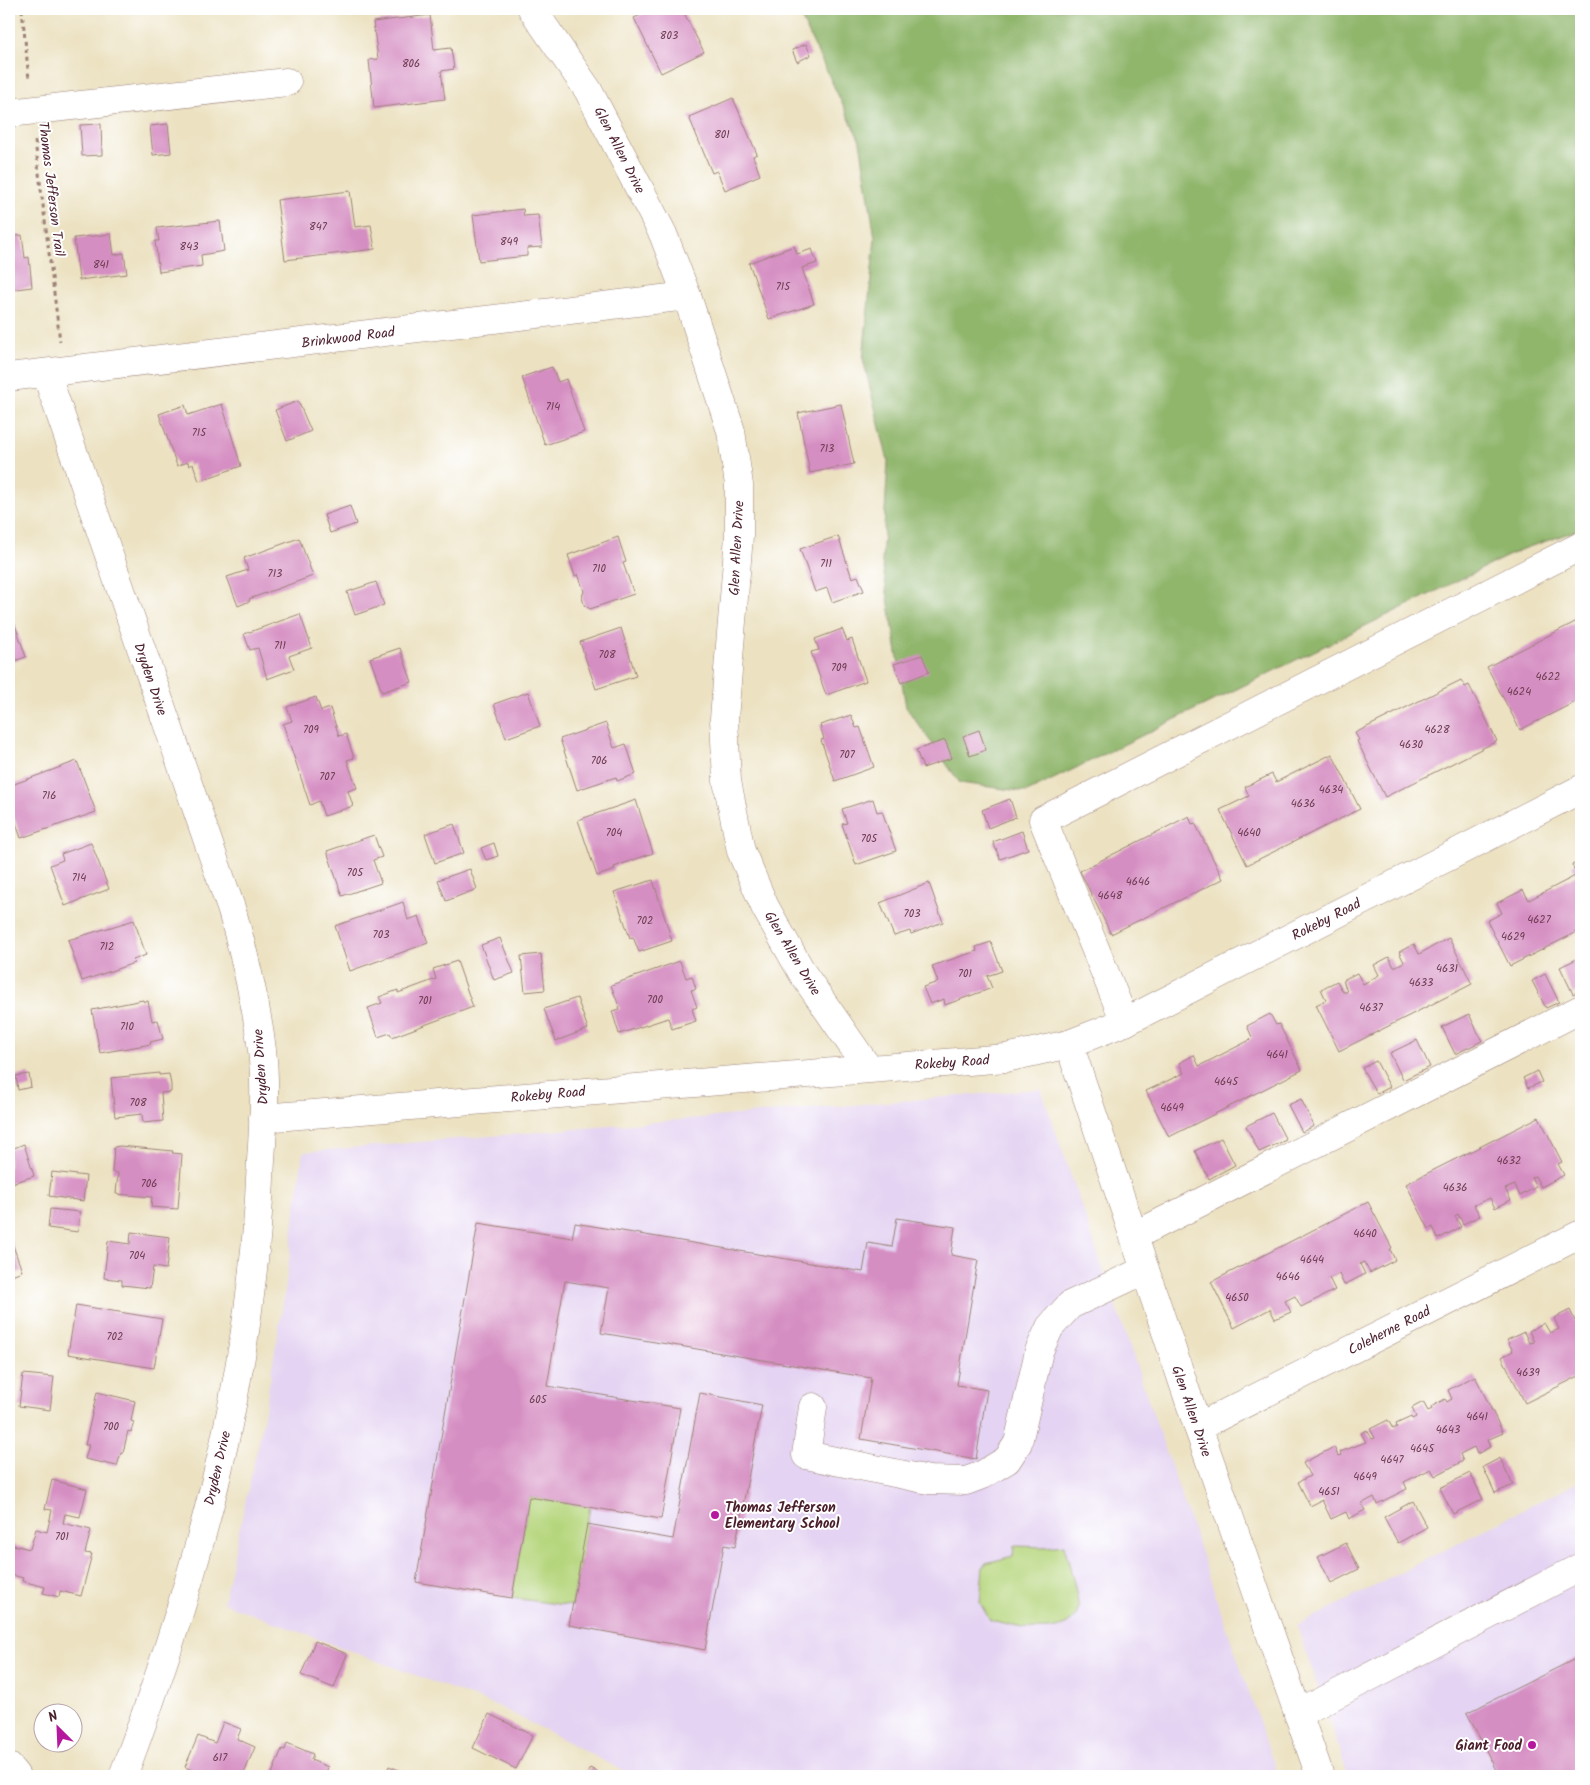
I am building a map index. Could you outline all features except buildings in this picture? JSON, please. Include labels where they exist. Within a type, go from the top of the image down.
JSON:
[{"type":"street","name":"Glen Allen Drive","points":[[532,9],[588,90],[663,234],[688,296],[731,431],[739,485],[740,536],[724,718],[727,781],[741,850],[765,907],[803,974],[868,1068]]},
{"type":"street","points":[[20,111],[287,82]]},
{"type":"street","name":"Brinkwood Road","points":[[9,377],[688,296]]},
{"type":"street","name":"Dryden Drive","points":[[55,372],[232,911],[250,975],[262,1052],[263,1118],[258,1233],[246,1336],[222,1450],[193,1571],[159,1681],[123,1776]]},
{"type":"street","points":[[1125,1022],[1043,820],[1581,546]]},
{"type":"street","name":"Rokeby Road","points":[[263,1118],[1006,1058],[1069,1044],[1125,1022],[1581,789]]},
{"type":"street","points":[[1134,1236],[1581,1009]]},
{"type":"street","name":"Glen Allen Drive","points":[[1069,1044],[1198,1427],[1320,1776]]},
{"type":"street","name":"Coleherne Road","points":[[1198,1427],[1581,1234]]},
{"type":"street","points":[[813,1407],[806,1455],[929,1480],[966,1481],[982,1475],[1008,1460],[1018,1443],[1039,1351],[1050,1327],[1070,1305],[1145,1270]]},
{"type":"street","points":[[1298,1714],[1581,1567]]},
{"type":"street","points":[[9,1767],[16,1776]]},
{"type":"path","name":"Thomas Jefferson Trail","points":[[22,9],[20,111],[55,372]]},
{"type":"shaded area","name":"Thomas Jefferson Elementary School","points":[[1041,1089],[1278,1776],[633,1776],[500,1707],[223,1603],[262,1427],[285,1291],[303,1152]]},
{"type":"shaded area","points":[[1581,1480],[1581,1776],[1348,1776],[1297,1626]]},
{"type":"green space","points":[[797,9],[1581,9],[1581,529],[1520,550],[1027,792],[960,783],[906,707],[882,562],[888,461],[863,359],[875,238],[860,141]]},
{"type":"green space","points":[[529,1497],[590,1507],[572,1606],[512,1598]]},
{"type":"green space","points":[[1064,1545],[1078,1605],[1078,1610],[1073,1620],[1064,1626],[1052,1629],[1039,1629],[1011,1626],[990,1620],[980,1603],[983,1567],[986,1563],[1013,1556],[1014,1546],[1047,1547]]},
{"type":"place","name":"Thomas Jefferson Elementary School","points":[[715,1515]]},
{"type":"place","name":"Giant Food","points":[[1532,1745]]}]
